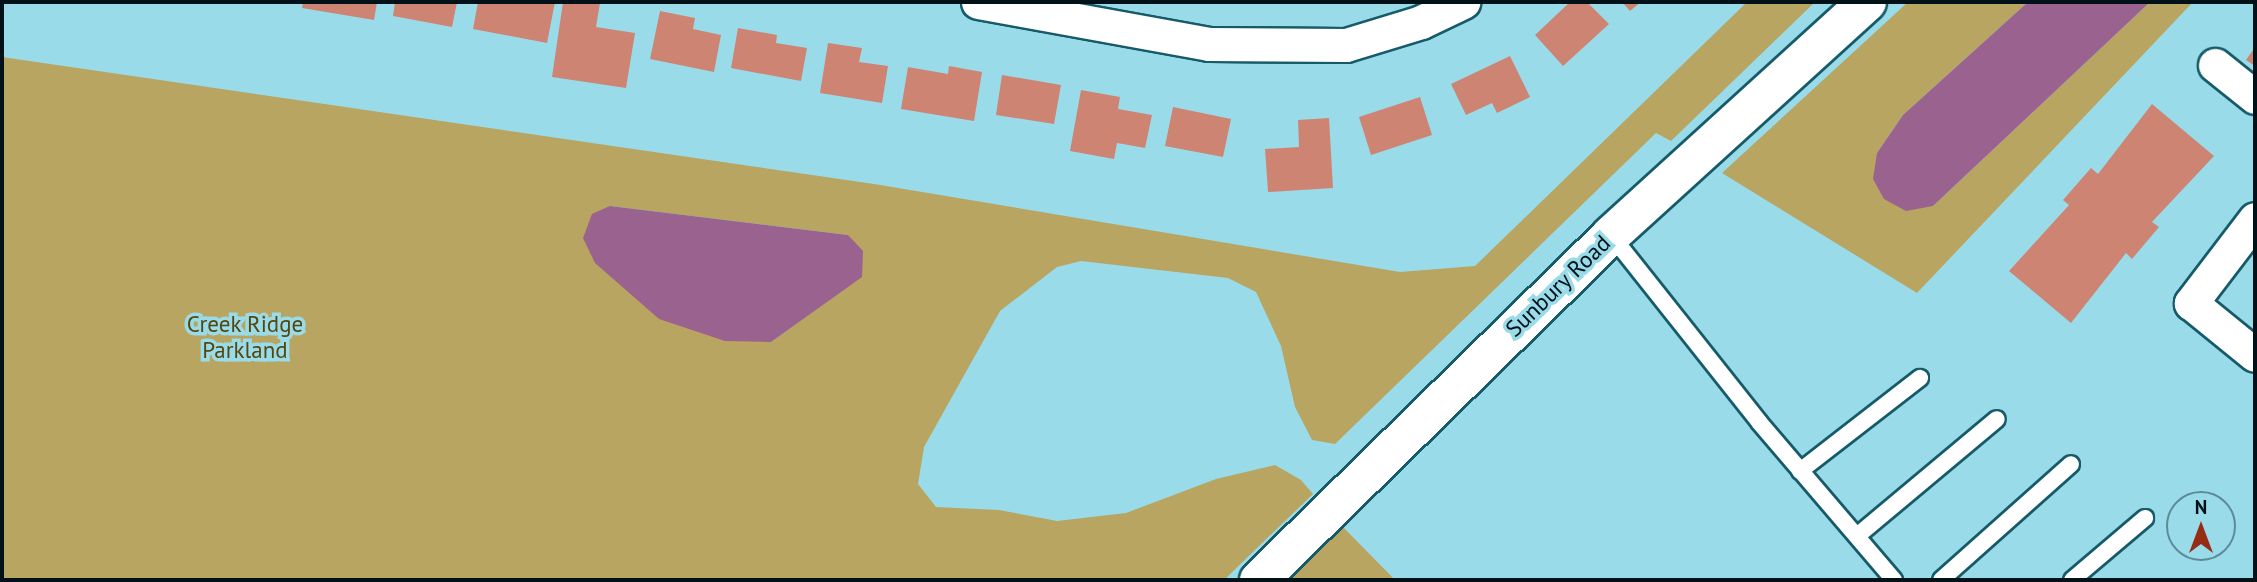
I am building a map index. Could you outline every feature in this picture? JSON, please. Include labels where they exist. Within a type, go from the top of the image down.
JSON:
[{"type":"main road","name":"Sunbury Road","points":[[1259,580],[1611,235],[1867,2]]},
{"type":"street","points":[[978,2],[1209,44],[1333,45],[1421,23],[1463,2]]},
{"type":"street","points":[[2215,65],[2255,97]]},
{"type":"street","points":[[2254,350],[2191,303],[2255,219]]},
{"type":"lane","points":[[1611,235],[1801,471],[1894,580]]},
{"type":"lane","points":[[1801,471],[1920,379]]},
{"type":"lane","points":[[1857,536],[1997,419]]},
{"type":"lane","points":[[1941,580],[2071,464]]},
{"type":"lane","points":[[2072,580],[2145,518]]},
{"type":"green space","name":"Creek Ridge Parkland","points":[[1747,2],[1815,2],[1671,141],[1656,133],[1335,444],[1312,440],[1295,407],[1281,346],[1256,292],[1228,278],[1081,261],[1057,267],[1000,311],[924,447],[918,484],[936,507],[999,510],[1057,521],[1126,513],[1216,479],[1275,465],[1301,480],[1313,494],[1224,580],[2,580],[2,57],[874,184],[1400,272],[1475,266]],"holes":[[[610,206],[848,235],[862,276],[771,342]]]},
{"type":"green space","points":[[1908,2],[2028,2],[1903,115],[1877,153],[1933,206],[2150,2],[2193,2],[1917,293],[1722,173]]},
{"type":"green space","points":[[1343,527],[1395,580],[1289,580]]},
{"type":"shaded area","points":[[2028,2],[2150,2],[1933,206],[1906,211],[1884,199],[1873,179],[1877,153],[1903,115]]},
{"type":"shaded area","points":[[610,206],[848,235],[863,251],[862,277],[771,342],[725,341],[659,319],[595,263],[583,238],[592,214]]},
{"type":"building","points":[[303,2],[377,2],[374,20],[302,8]]},
{"type":"building","points":[[395,2],[457,2],[452,27],[393,16]]},
{"type":"building","points":[[478,2],[555,2],[547,43],[473,29]]},
{"type":"building","points":[[563,2],[600,3],[596,27],[635,33],[626,88],[552,77]]},
{"type":"building","points":[[1570,2],[1587,2],[1609,24],[1563,66],[1535,35]]},
{"type":"building","points":[[1622,2],[1641,2],[1630,11]]},
{"type":"building","points":[[660,11],[695,18],[693,29],[721,35],[714,72],[650,59]]},
{"type":"building","points":[[738,28],[777,35],[776,43],[807,48],[801,81],[731,68]]},
{"type":"building","points":[[828,43],[862,48],[859,62],[888,66],[882,103],[820,93]]},
{"type":"building","points":[[2255,47],[2255,66],[2246,60]]},
{"type":"building","points":[[1510,56],[1530,97],[1497,113],[1492,103],[1466,115],[1451,84]]},
{"type":"building","points":[[949,66],[982,72],[974,121],[901,109],[908,67],[948,74]]},
{"type":"building","points":[[1002,75],[1061,85],[1054,124],[996,115]]},
{"type":"building","points":[[1081,90],[1120,97],[1118,109],[1152,115],[1145,148],[1117,143],[1114,159],[1070,151]]},
{"type":"building","points":[[1420,97],[1432,135],[1371,155],[1359,117]]},
{"type":"building","points":[[2152,104],[2214,156],[2152,222],[2159,227],[2132,259],[2126,253],[2071,323],[2009,271],[2069,205],[2063,200],[2091,168],[2098,174]]},
{"type":"building","points":[[1173,107],[1231,119],[1223,157],[1165,146]]},
{"type":"building","points":[[1329,118],[1333,188],[1268,192],[1265,149],[1299,147],[1298,120]]}]
